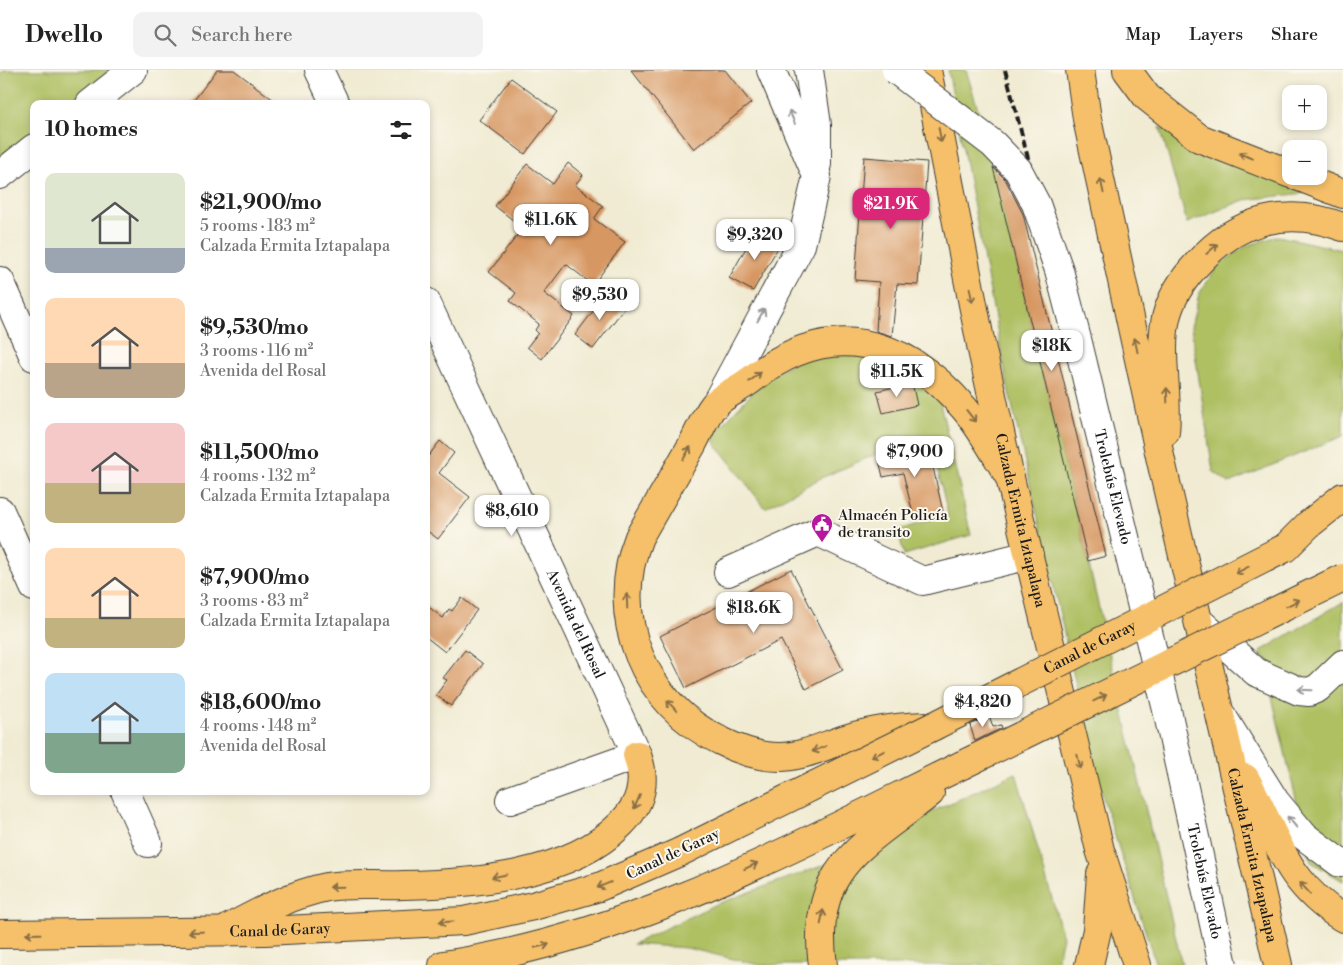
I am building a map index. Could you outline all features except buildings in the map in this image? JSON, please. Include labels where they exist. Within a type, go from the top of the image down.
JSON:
[{"type":"main road","name":"Calzada Ermita Iztapalapa","points":[[928,70],[982,350],[1010,478],[1100,850],[1138,965]]},
{"type":"main road","name":"Calzada Ermita Iztapalapa","points":[[1080,70],[1087,119],[1161,461],[1222,715],[1278,965]]},
{"type":"main road","points":[[1127,70],[1147,97],[1199,138],[1282,170]]},
{"type":"main road","points":[[1320,185],[1343,194]]},
{"type":"main road","points":[[1161,461],[1167,419],[1163,338],[1171,303],[1190,272],[1218,243],[1252,223],[1270,219],[1308,218],[1343,227]]},
{"type":"main road","points":[[934,726],[890,728],[846,738],[794,756],[761,756],[721,742],[689,722],[659,690],[637,649],[627,609],[626,588],[633,554],[639,537],[715,405],[785,356],[809,346],[843,342],[877,346],[908,360],[944,387],[977,424],[1010,478]]},
{"type":"main road","points":[[1285,548],[1308,525],[1343,497]]},
{"type":"main road","name":"Canal de Garay","points":[[0,934],[224,931],[464,921],[533,906],[600,888],[680,852],[934,726],[1343,518]]},
{"type":"main road","points":[[443,965],[550,944],[648,911],[707,887],[962,765],[1343,578]]},
{"type":"main road","points":[[224,931],[276,905],[328,887],[459,882],[524,872],[574,856],[605,838],[636,807],[640,797],[642,776],[637,755]]},
{"type":"main road","points":[[1231,756],[1258,801],[1277,846],[1297,879],[1327,908],[1343,918]]},
{"type":"main road","points":[[823,965],[820,927],[823,908],[829,889],[846,860],[871,838],[914,807],[962,765]]},
{"type":"main road","points":[[1089,965],[1100,904],[1100,850]]},
{"type":"street","points":[[95,100],[133,70]]},
{"type":"street","points":[[318,70],[333,100]]},
{"type":"street","points":[[771,70],[817,176]]},
{"type":"street","points":[[715,405],[801,245],[817,176],[818,125],[808,70]]},
{"type":"street","name":"Trolebús Elevado","points":[[896,70],[994,144],[1018,170],[1036,204],[1059,270],[1080,352],[1165,701],[1223,965]]},
{"type":"street","points":[[0,175],[30,151]]},
{"type":"street","points":[[0,281],[30,348]]},
{"type":"street","name":"Avenida del Rosal","points":[[430,318],[637,755]]},
{"type":"street","points":[[0,511],[30,578]]},
{"type":"street","points":[[728,572],[818,532],[923,581],[1030,555]]},
{"type":"street","points":[[1200,622],[1256,672],[1299,691],[1309,692],[1318,688],[1343,664]]},
{"type":"street","points":[[1222,715],[1275,801],[1304,836],[1340,863],[1343,863]]},
{"type":"street","points":[[510,800],[637,755]]},
{"type":"street","points":[[127,795],[148,843]]},
{"type":"green space","points":[[5,70],[113,70],[76,100],[30,100],[30,136],[0,159],[0,74]]},
{"type":"green space","points":[[948,70],[966,70],[985,132],[1088,561],[1182,965],[1156,965],[1103,798],[1008,387]]},
{"type":"green space","points":[[1160,127],[1282,183],[1282,185],[1287,185],[1305,193],[1244,200],[1187,223]]},
{"type":"green space","points":[[1278,236],[1343,250],[1343,436],[1229,483],[1213,471],[1191,327],[1199,294],[1218,266],[1246,246]]},
{"type":"green space","points":[[867,350],[937,390],[971,535],[904,555],[898,530],[948,515],[931,441],[881,452],[821,478],[765,508],[711,438],[762,384],[786,367],[813,357]]},
{"type":"green space","points":[[1343,602],[1343,881],[1311,862],[1261,651]]},
{"type":"green space","points":[[1016,773],[1063,937],[1056,965],[759,965],[687,948],[633,944],[714,905],[863,851],[920,817]]},
{"type":"railway","points":[[1005,70],[1035,185],[1068,337]]},
{"type":"place","name":"Almacén Policía de transito","points":[[822,543]]}]
